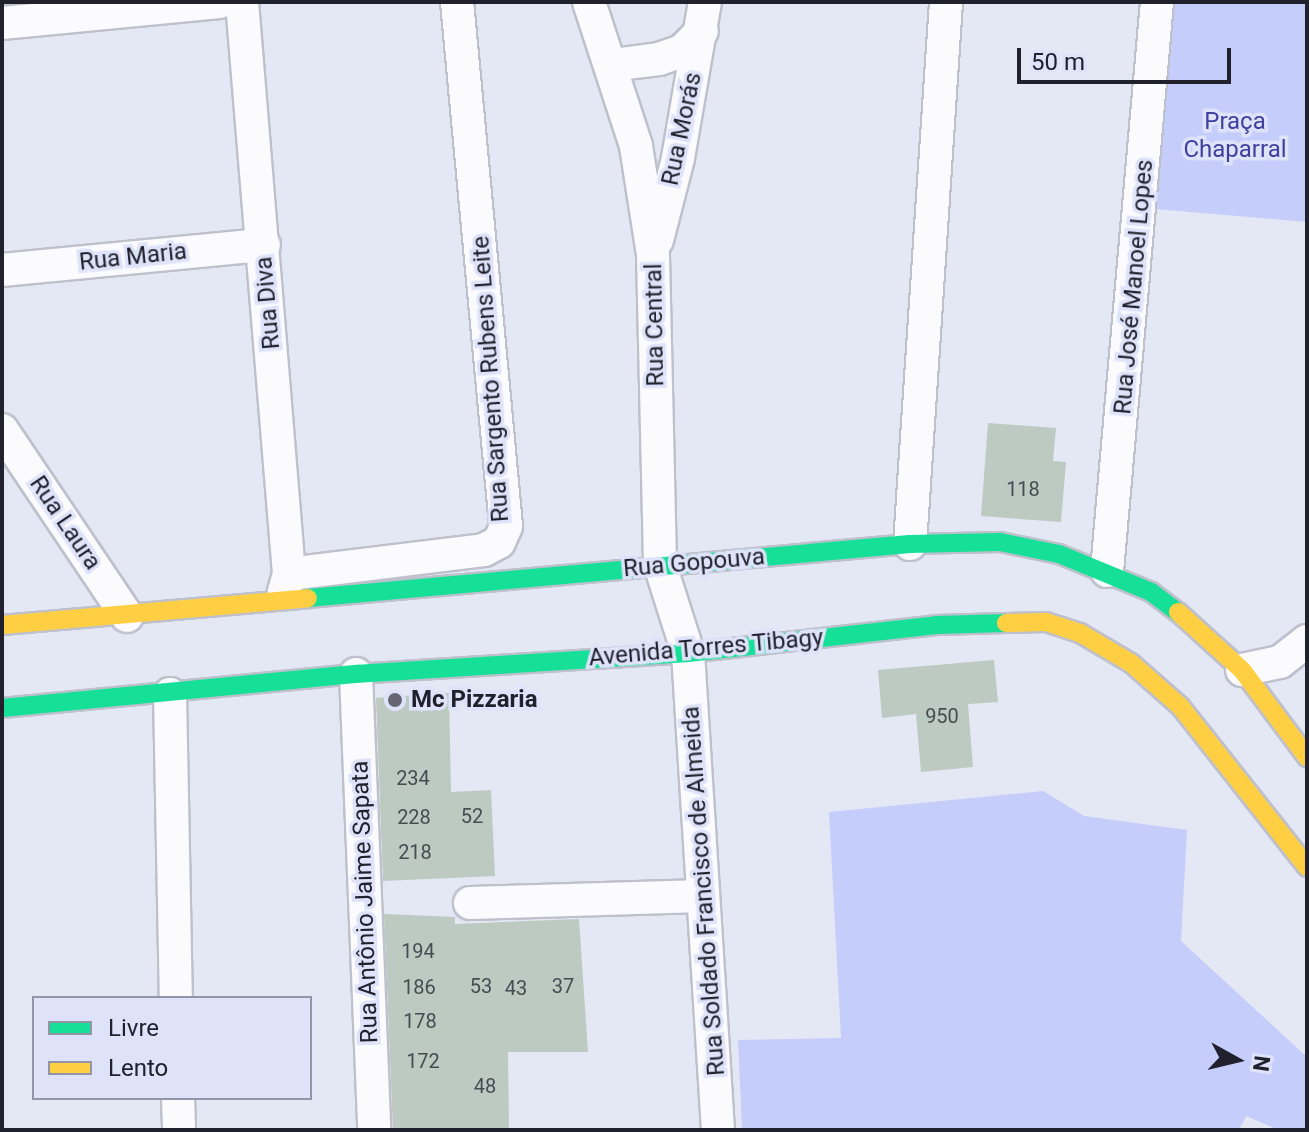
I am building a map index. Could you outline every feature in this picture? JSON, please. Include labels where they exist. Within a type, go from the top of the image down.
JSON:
[{"type":"main road","name":"Rua Gopouva","points":[[2,625],[127,616],[285,589],[660,565],[910,544],[1000,542],[1107,571],[1151,592],[1193,623],[1242,670],[1307,757]]},
{"type":"main road","name":"Avenida Torres Tibagy","points":[[2,708],[356,674],[688,653],[936,625],[1033,621],[1080,633],[1131,663],[1180,706],[1307,867]]},
{"type":"street","points":[[2,23],[219,2]]},
{"type":"street","name":"Rua Diva","points":[[242,2],[264,245],[285,589]]},
{"type":"street","name":"Rua Sargento Rubens Leite","points":[[285,589],[484,550],[499,542],[506,526],[457,2]]},
{"type":"street","name":"Rua Central","points":[[589,2],[636,146],[653,255],[660,565],[688,653]]},
{"type":"street","points":[[910,544],[946,2]]},
{"type":"street","name":"Rua José Manoel Lopes","points":[[1107,571],[1157,2]]},
{"type":"street","points":[[612,65],[659,59],[682,51],[704,17]]},
{"type":"street","name":"Rua Morás","points":[[653,255],[704,17]]},
{"type":"street","name":"Rua Maria","points":[[2,270],[264,245]]},
{"type":"street","name":"Rua Laura","points":[[2,430],[127,616]]},
{"type":"street","points":[[1242,670],[1280,662],[1307,641]]},
{"type":"street","name":"Rua Soldado Francisco de Almeida","points":[[688,653],[718,1130]]},
{"type":"street","name":"Rua Antônio Jaime Sapata","points":[[356,674],[374,1130]]},
{"type":"street","points":[[170,694],[176,996]]},
{"type":"street","points":[[470,903],[703,896]]},
{"type":"street","points":[[178,1100],[179,1130]]},
{"type":"green space","name":"Praça Chaparral","points":[[1173,2],[1307,2],[1307,222],[1155,209]]},
{"type":"green space","points":[[1043,791],[1084,816],[1187,830],[1181,941],[1307,1057],[1307,1130],[1279,1130],[1246,1116],[1239,1130],[742,1128],[738,1040],[841,1038],[829,812]]},
{"type":"building","points":[[988,423],[1056,428],[1053,461],[1066,462],[1061,522],[981,516]]},
{"type":"building","points":[[994,660],[998,702],[968,704],[973,767],[921,772],[916,714],[882,718],[878,670]]},
{"type":"building","points":[[449,693],[451,792],[491,790],[495,876],[383,881],[376,698]]},
{"type":"building","points":[[384,914],[455,917],[455,924],[579,919],[588,1052],[508,1052],[509,1130],[393,1130]]},
{"type":"traffic: fast","points":[[308,598],[910,544],[1000,542],[1059,554],[1151,592],[1178,612]]},
{"type":"traffic: fast","points":[[2,708],[356,674],[688,653],[936,625],[1006,623]]},
{"type":"traffic: slow","points":[[2,625],[308,598]]},
{"type":"traffic: slow","points":[[1178,612],[1242,670],[1307,757]]},
{"type":"traffic: slow","points":[[1006,623],[1046,622],[1080,633],[1131,663],[1180,706],[1307,867]]},
{"type":"place","name":"Mc Pizzaria","points":[[395,700]]}]
